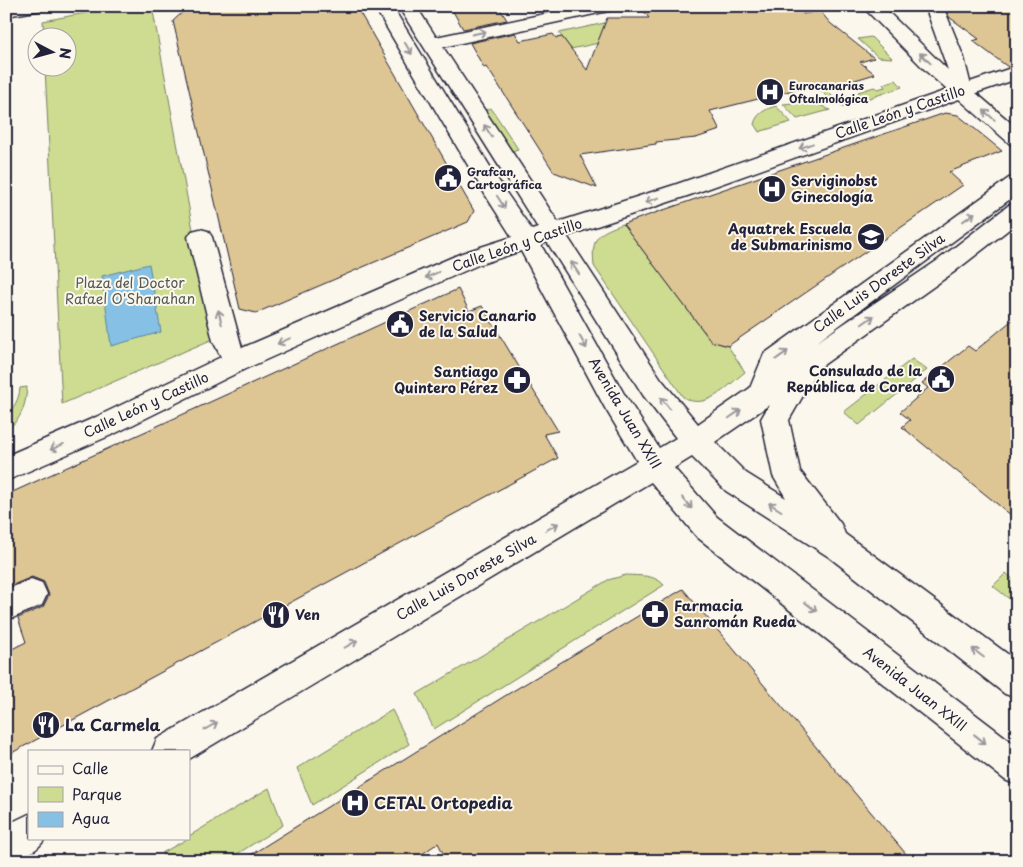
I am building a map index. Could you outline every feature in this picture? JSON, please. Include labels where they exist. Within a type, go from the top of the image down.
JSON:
[{"type":"street","points":[[6,11],[36,6]]},
{"type":"street","name":"Avenida Juan XXIII","points":[[383,6],[497,196],[527,240],[614,400],[655,466],[707,527],[1017,768]]},
{"type":"street","points":[[407,6],[652,387],[695,441],[736,482],[840,547],[1017,682]]},
{"type":"street","points":[[431,44],[608,6]]},
{"type":"street","points":[[870,6],[961,91],[1017,139]]},
{"type":"street","points":[[934,6],[956,61],[960,75],[961,91]]},
{"type":"street","name":"Calle León y Castillo","points":[[6,469],[106,425],[236,362],[470,259],[674,192],[1017,72]]},
{"type":"street","name":"Calle Luis Doreste Silva","points":[[760,397],[773,361],[1017,183]]},
{"type":"street","name":"Calle Luis Doreste Silva","points":[[170,750],[695,441],[946,266],[1017,211]]},
{"type":"street","points":[[200,236],[226,341],[236,362]]},
{"type":"street","points":[[811,359],[775,419],[786,476],[840,547]]},
{"type":"street","points":[[6,846],[28,833]]},
{"type":"green space","name":"Plaza del Doctor Rafael O'Shanahan","points":[[122,6],[152,6],[213,339],[62,404],[46,78],[78,78],[78,28],[43,28],[43,21]]},
{"type":"green space","points":[[623,19],[636,35],[571,49],[559,33]]},
{"type":"green space","points":[[871,37],[892,58],[878,57],[858,39]]},
{"type":"green space","points":[[796,60],[836,100],[850,95],[853,97],[860,95],[858,92],[874,87],[878,89],[885,87],[883,84],[896,80],[902,87],[843,107],[839,103],[834,104],[791,61]]},
{"type":"green space","points":[[802,102],[818,104],[830,110],[797,119],[783,104]]},
{"type":"green space","points":[[776,106],[791,122],[759,132],[754,124],[757,117],[765,110]]},
{"type":"green space","points":[[491,108],[518,149],[512,151],[485,110]]},
{"type":"green space","points":[[623,224],[711,341],[728,346],[745,372],[716,395],[700,401],[692,401],[683,397],[594,266],[595,242],[607,230]]},
{"type":"green space","points":[[912,359],[927,370],[859,425],[844,412]]},
{"type":"green space","points":[[27,387],[26,399],[19,417],[16,422],[6,429],[6,416],[16,403],[20,388]]},
{"type":"green space","points":[[1006,573],[1017,583],[1017,605],[993,586]]},
{"type":"green space","points":[[626,575],[651,577],[664,585],[434,729],[417,694],[608,580]]},
{"type":"green space","points":[[392,710],[409,744],[312,805],[297,768]]},
{"type":"green space","points":[[269,788],[283,825],[226,861],[165,861],[162,853],[185,840],[190,840],[190,835]]},
{"type":"water","points":[[149,264],[161,332],[111,346],[102,276]]},
{"type":"building","points":[[207,6],[356,6],[474,211],[468,222],[256,313],[240,309],[173,21],[185,10]]},
{"type":"building","points":[[450,6],[498,6],[507,20],[463,29]]},
{"type":"building","points":[[640,6],[802,6],[803,14],[820,11],[830,23],[874,58],[860,62],[875,74],[832,87],[826,82],[710,111],[720,130],[696,138],[656,142],[656,144],[580,155],[597,188],[554,172],[492,75],[486,67],[484,68],[470,43],[515,33],[520,41],[553,34],[556,38],[562,37],[587,70],[607,18],[649,18]]},
{"type":"building","points":[[945,6],[1017,6],[1017,64],[1008,67],[973,41],[979,39],[949,17]]},
{"type":"building","points":[[945,113],[958,115],[1002,151],[949,172],[963,185],[728,346],[711,341],[623,224]]},
{"type":"building","points":[[458,289],[469,311],[482,306],[558,431],[544,434],[558,458],[6,756],[6,652],[26,642],[18,618],[43,607],[49,595],[44,582],[32,577],[8,587],[6,581],[6,495]]},
{"type":"building","points":[[1017,316],[1017,520],[902,427],[910,420],[900,412],[928,388],[922,383],[968,346],[975,351]]},
{"type":"building","points":[[683,589],[912,861],[447,861],[438,843],[412,861],[241,861],[508,694]]},
{"type":"place","name":"Eurocanarias Oftalmológica","points":[[770,92]]},
{"type":"place","name":"Grafcan, Cartográfica","points":[[448,178]]},
{"type":"place","name":"Serviginobst Ginecología","points":[[772,189]]},
{"type":"place","name":"Aquatrek Escuela de Submarinismo","points":[[871,237]]},
{"type":"place","name":"Servicio Canario de la Salud","points":[[400,324]]},
{"type":"place","name":"Consulado de la República de Corea","points":[[941,379]]},
{"type":"place","name":"Santiago Quintero Pérez","points":[[517,380]]},
{"type":"place","name":"Farmacia Sanromán Rueda","points":[[655,614]]},
{"type":"place","name":"Ven","points":[[276,615]]},
{"type":"place","name":"La Carmela","points":[[46,725]]},
{"type":"place","name":"CETAL Ortopedia","points":[[355,803]]}]
